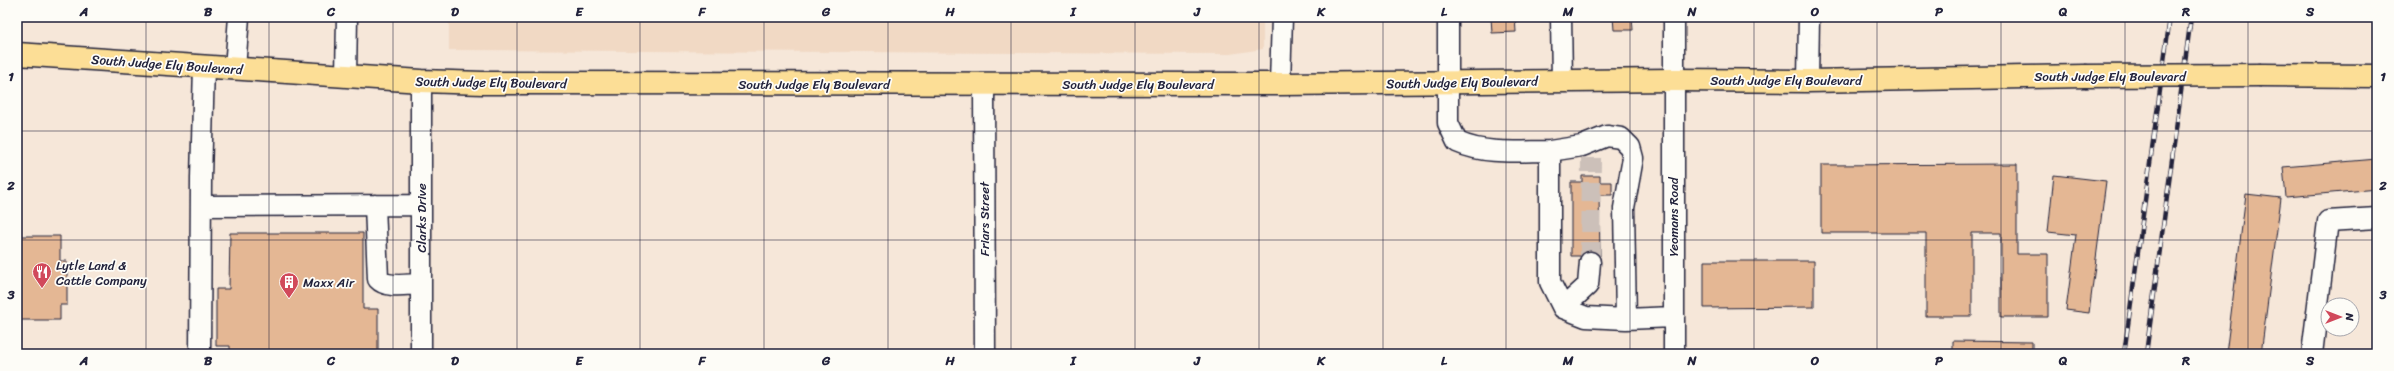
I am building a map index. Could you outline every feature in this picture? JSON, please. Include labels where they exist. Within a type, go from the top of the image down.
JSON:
[{"type":"main road","name":"South Judge Ely Boulevard","points":[[17,54],[421,82],[1280,84],[1674,80],[1808,81],[2085,76],[2377,76]]},
{"type":"street","points":[[235,68],[238,17]]},
{"type":"street","points":[[346,76],[347,17]]},
{"type":"street","points":[[1280,84],[1282,17]]},
{"type":"street","points":[[1448,17],[1448,123],[1457,142],[1468,147],[1498,152],[1550,151],[1582,146],[1594,150],[1607,136],[1620,138],[1630,147],[1633,158],[1624,208],[1626,319]]},
{"type":"street","points":[[1561,17],[1562,81]]},
{"type":"street","name":"Yeomans Road","points":[[1674,17],[1674,354]]},
{"type":"street","points":[[1808,81],[1810,17]]},
{"type":"street","points":[[200,354],[200,206],[204,66]]},
{"type":"street","name":"Clarks Drive","points":[[421,82],[421,354]]},
{"type":"street","name":"Friars Street","points":[[984,84],[985,354]]},
{"type":"street","points":[[1550,151],[1550,282],[1563,308],[1586,317],[1626,319],[1673,317]]},
{"type":"street","points":[[375,205],[378,279],[382,283],[389,284],[421,284]]},
{"type":"street","points":[[200,206],[421,205]]},
{"type":"street","points":[[2312,354],[2328,220],[2377,218]]},
{"type":"street","points":[[1563,308],[1588,285],[1590,262]]},
{"type":"shaded area","points":[[449,17],[1263,17],[1263,49],[1230,54],[449,50]]},
{"type":"building","points":[[1491,17],[1515,17],[1516,32],[1492,33]]},
{"type":"building","points":[[1613,17],[1632,17],[1633,30],[1614,30]]},
{"type":"building","points":[[2377,159],[2377,189],[2286,197],[2283,167]]},
{"type":"building","points":[[2017,164],[2017,254],[2048,254],[2048,317],[2001,317],[2001,233],[1972,233],[1972,316],[1926,316],[1926,233],[1821,233],[1821,165]]},
{"type":"building","points":[[2054,175],[2106,181],[2089,313],[2066,310],[2076,235],[2048,232]]},
{"type":"building","points":[[1582,176],[1600,176],[1600,182],[1612,182],[1612,195],[1599,195],[1600,256],[1591,251],[1580,256],[1571,256],[1571,182],[1582,182]]},
{"type":"building","points":[[2246,194],[2281,198],[2261,354],[2226,354]]},
{"type":"building","name":"Maxx Air","points":[[230,233],[363,233],[363,309],[378,309],[378,354],[230,354],[230,346],[216,346],[216,289],[229,289]]},
{"type":"building","name":"Lytle Land & Cattle Company","points":[[17,236],[60,236],[60,261],[67,261],[67,305],[60,305],[60,320],[17,320]]},
{"type":"building","points":[[1704,261],[1814,261],[1814,307],[1704,308]]},
{"type":"building","points":[[1953,341],[2032,342],[2032,354],[1953,354]]},
{"type":"tunnel","points":[[1590,262],[1591,158]]},
{"type":"railway","points":[[2124,354],[2170,17]]},
{"type":"railway","points":[[2146,354],[2191,17]]},
{"type":"place","name":"Lytle Land & Cattle Company","points":[[42,289]]},
{"type":"place","name":"Maxx Air","points":[[289,299]]}]
